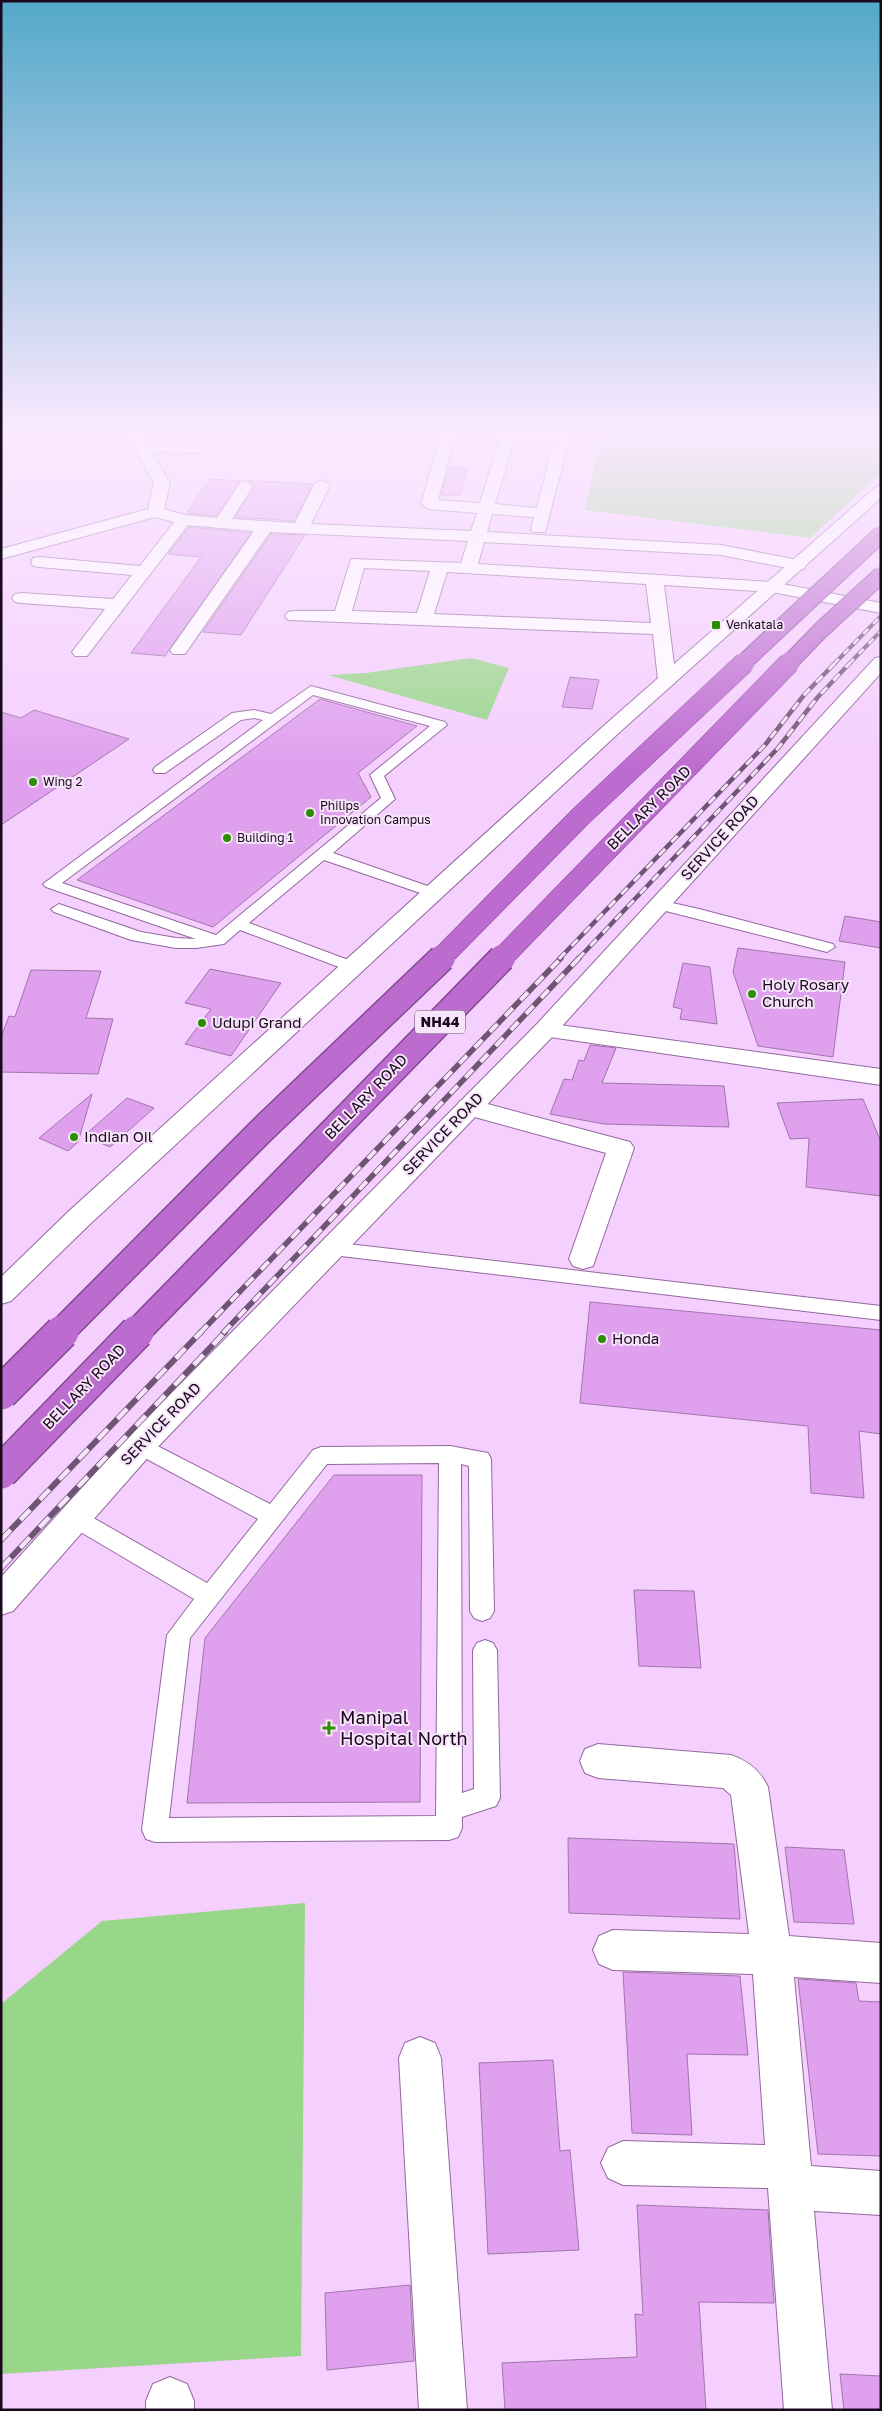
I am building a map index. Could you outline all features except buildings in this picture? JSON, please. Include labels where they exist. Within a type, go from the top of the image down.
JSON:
[{"type":"highway","name":"NH44","points":[[1,1393],[264,1129],[454,945],[581,816],[870,545]]},
{"type":"highway","name":"BELLARY ROAD","points":[[1,1472],[814,638],[881,575]]},
{"type":"street","points":[[1,554],[36,545]]},
{"type":"street","points":[[81,652],[166,545]]},
{"type":"street","points":[[179,650],[253,545]]},
{"type":"street","points":[[468,568],[475,545]]},
{"type":"street","points":[[629,545],[721,550],[798,565]]},
{"type":"street","points":[[1,1294],[79,1218],[353,967],[667,680],[821,545]]},
{"type":"street","points":[[39,562],[146,571]]},
{"type":"street","points":[[342,617],[357,563],[654,578],[772,587],[881,608]]},
{"type":"street","points":[[424,618],[440,566]]},
{"type":"street","points":[[654,578],[667,680]]},
{"type":"street","points":[[21,598],[118,605]]},
{"type":"street","points":[[294,616],[424,618],[661,629]]},
{"type":"street","name":"SERVICE ROAD","points":[[1,1601],[140,1445],[545,1030],[879,665]]},
{"type":"street","points":[[545,1030],[881,1077]]},
{"type":"street","points":[[469,1107],[621,1148],[584,1259]]},
{"type":"street","points":[[598,1761],[731,1772],[749,1787],[772,1955],[808,2410]]},
{"type":"street","points":[[613,1950],[772,1955],[881,1962]]},
{"type":"street","points":[[420,2058],[443,2410]]},
{"type":"street","points":[[623,2162],[790,2177],[881,2193]]},
{"type":"lane","points":[[59,909],[155,942],[186,945],[218,941],[388,799],[377,775],[447,719],[445,715],[350,689]]},
{"type":"lane","points":[[218,941],[51,884],[311,690],[440,725]]},
{"type":"lane","points":[[160,770],[237,716],[254,714],[273,718]]},
{"type":"lane","points":[[322,854],[434,893]]},
{"type":"lane","points":[[659,905],[694,912],[827,947]]},
{"type":"lane","points":[[238,924],[353,967]]},
{"type":"lane","points":[[331,1249],[881,1313]]},
{"type":"lane","points":[[140,1445],[273,1516]]},
{"type":"lane","points":[[450,1454],[449,1828],[155,1830],[179,1635],[321,1456],[450,1454],[480,1459],[482,1611]]},
{"type":"lane","points":[[75,1518],[209,1596]]},
{"type":"lane","points":[[449,1808],[487,1798],[484,1650]]},
{"type":"green space","points":[[471,658],[509,668],[487,720],[328,675],[366,673]]},
{"type":"green space","points":[[305,1903],[301,2356],[1,2374],[1,2004],[102,1921]]},
{"type":"railway","points":[[834,664],[881,616]]},
{"type":"railway","points":[[849,664],[881,631]]},
{"type":"railway","points":[[559,959],[765,745],[804,695],[835,663]]},
{"type":"railway","points":[[578,959],[778,748],[817,698],[850,663]]},
{"type":"railway","points":[[200,1333],[561,958]]},
{"type":"railway","points":[[223,1333],[579,958]]},
{"type":"railway","points":[[1,1540],[201,1332]]},
{"type":"railway","points":[[1,1568],[225,1332]]},
{"type":"place","name":"Venkatala","points":[[716,625]]},
{"type":"place","name":"Wing 2","points":[[33,782]]},
{"type":"place","name":"Philips Innovation Campus","points":[[310,813]]},
{"type":"place","name":"Building 1","points":[[227,838]]},
{"type":"place","name":"Holy Rosary Church","points":[[752,994]]},
{"type":"place","name":"Udupi Grand","points":[[202,1023]]},
{"type":"place","name":"Indian Oil","points":[[74,1137]]},
{"type":"place","name":"Honda","points":[[602,1339]]},
{"type":"place","name":"Manipal Hospital North","points":[[329,1728]]}]
